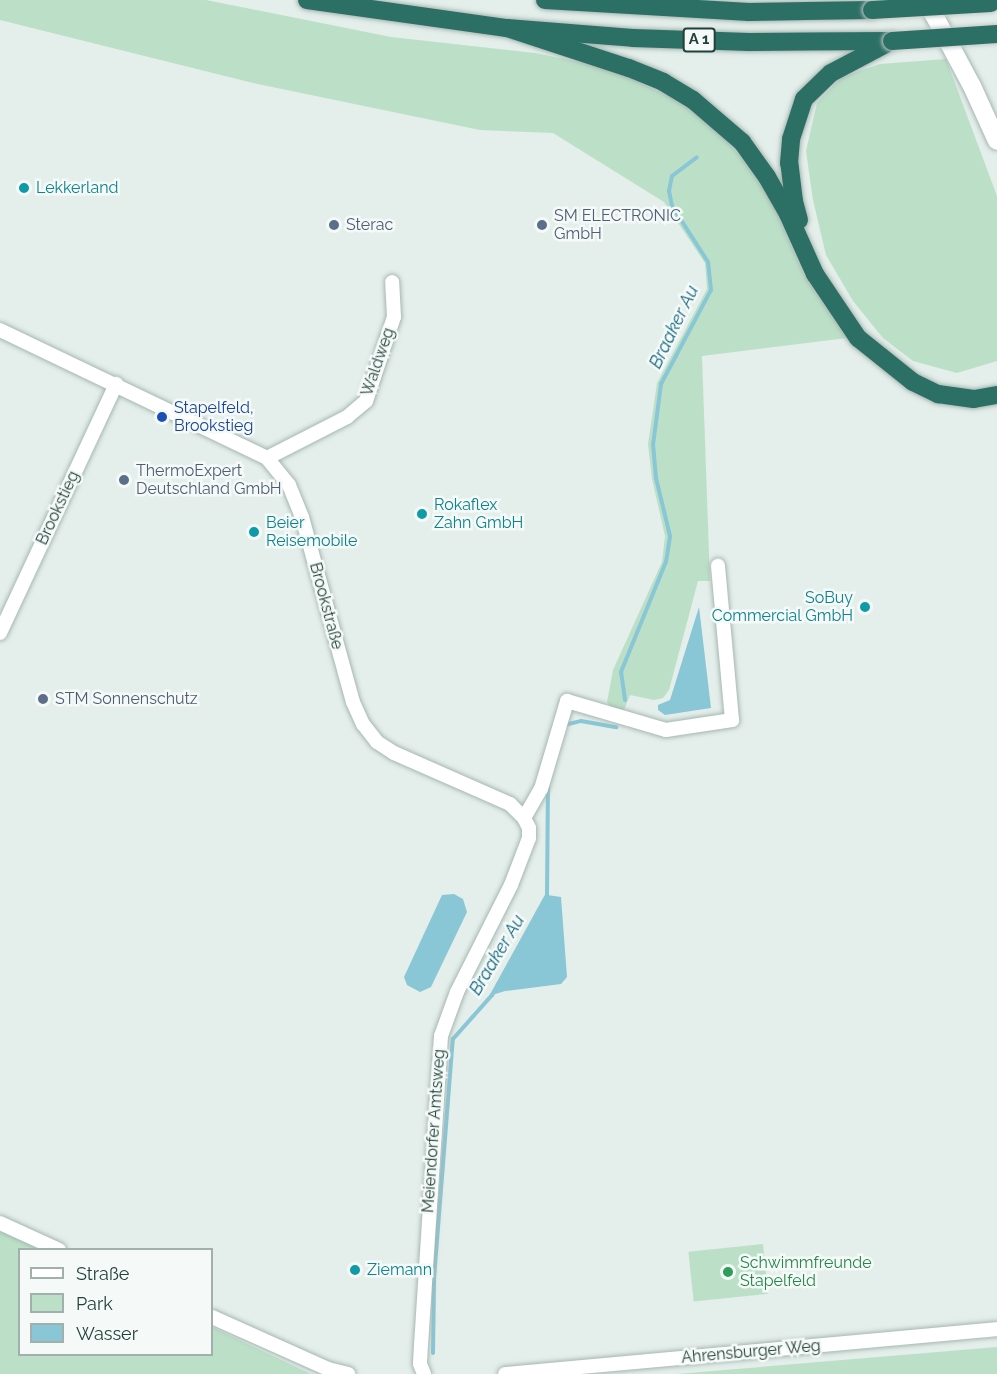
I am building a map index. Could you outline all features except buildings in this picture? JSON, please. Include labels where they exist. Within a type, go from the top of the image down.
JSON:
[{"type":"highway","name":"A 1","points":[[307,0],[507,28],[633,38],[749,42],[892,41],[997,34]]},
{"type":"highway","name":"A 1","points":[[545,0],[750,12],[872,10],[994,2]]},
{"type":"highway","points":[[507,28],[592,54],[663,82],[693,100],[721,121],[742,142],[767,177],[788,214],[815,274],[858,338],[883,361],[913,382],[938,394],[956,399],[995,395]]},
{"type":"highway","points":[[815,274],[794,201],[789,163],[796,118],[804,99],[831,73],[892,41]]},
{"type":"main road","points":[[926,0],[972,86],[997,141]]},
{"type":"street","name":"Waldweg","points":[[267,458],[347,417],[366,401],[394,317],[392,282]]},
{"type":"street","name":"Brookstraße","points":[[0,330],[267,458],[289,485],[302,517],[353,702],[363,724],[377,742],[394,753],[510,804],[525,818]]},
{"type":"street","name":"Brookstieg","points":[[0,633],[116,384]]},
{"type":"street","points":[[525,818],[541,789],[567,701],[666,730],[732,720],[718,566]]},
{"type":"street","name":"Meiendorfer Amtsweg","points":[[424,1374],[420,1364],[421,1344],[441,1036],[457,992],[485,941],[518,869],[529,838],[529,828],[525,818]]},
{"type":"street","points":[[0,1223],[55,1248]]},
{"type":"street","points":[[213,1317],[328,1369],[348,1374]]},
{"type":"street","name":"Ahrensburger Weg","points":[[505,1374],[997,1329]]},
{"type":"green space","points":[[0,0],[206,0],[391,37],[535,53],[589,64],[619,73],[683,103],[716,128],[755,174],[773,204],[804,275],[847,338],[702,356],[710,581],[698,581],[669,690],[663,698],[654,700],[630,695],[624,710],[610,707],[607,702],[613,670],[662,562],[665,536],[652,479],[648,444],[657,383],[707,289],[705,263],[664,202],[553,133],[480,130],[253,83],[0,20]]},
{"type":"green space","points":[[946,59],[997,196],[997,361],[957,373],[913,361],[883,338],[853,301],[826,255],[813,200],[806,151],[817,103],[842,77],[880,64]]},
{"type":"green space","points":[[0,1228],[45,1248],[18,1248],[18,1356],[213,1356],[213,1327],[311,1374],[0,1374]]},
{"type":"green space","name":"Schwimmfreunde Stapelfeld","points":[[763,1244],[768,1294],[694,1302],[688,1252]]},
{"type":"green space","points":[[997,1347],[997,1374],[677,1374]]},
{"type":"water","points":[[699,607],[711,708],[665,715],[658,710],[658,705],[670,700]]},
{"type":"water","points":[[454,894],[463,899],[467,912],[431,987],[420,992],[407,985],[404,977],[442,895]]},
{"type":"water","points":[[547,895],[561,897],[567,977],[561,984],[505,991],[492,995]]},
{"type":"waterway","name":"Braaker Au","points":[[625,700],[621,672],[666,562],[670,536],[656,478],[653,445],[661,384],[711,290],[708,262],[672,206],[669,191],[672,176],[697,157]]},
{"type":"waterway","name":"Braaker Au","points":[[564,725],[581,721],[616,727]]},
{"type":"waterway","name":"Braaker Au","points":[[433,1353],[434,1278],[453,1039],[492,995],[547,895],[548,787]]},
{"type":"place","name":"Lekkerland","points":[[24,188]]},
{"type":"place","name":"Sterac","points":[[334,225]]},
{"type":"place","name":"SM ELECTRONIC GmbH","points":[[542,225]]},
{"type":"place","name":"Stapelfeld, Brookstieg","points":[[162,417]]},
{"type":"place","name":"ThermoExpert Deutschland GmbH","points":[[124,480]]},
{"type":"place","name":"Rokaflex Zahn GmbH","points":[[422,514]]},
{"type":"place","name":"Beier Reisemobile","points":[[254,532]]},
{"type":"place","name":"SoBuy Commercial GmbH","points":[[865,607]]},
{"type":"place","name":"STM Sonnenschutz","points":[[43,699]]},
{"type":"place","name":"Ziemann","points":[[355,1270]]},
{"type":"place","name":"Schwimmfreunde Stapelfeld","points":[[728,1272]]}]
